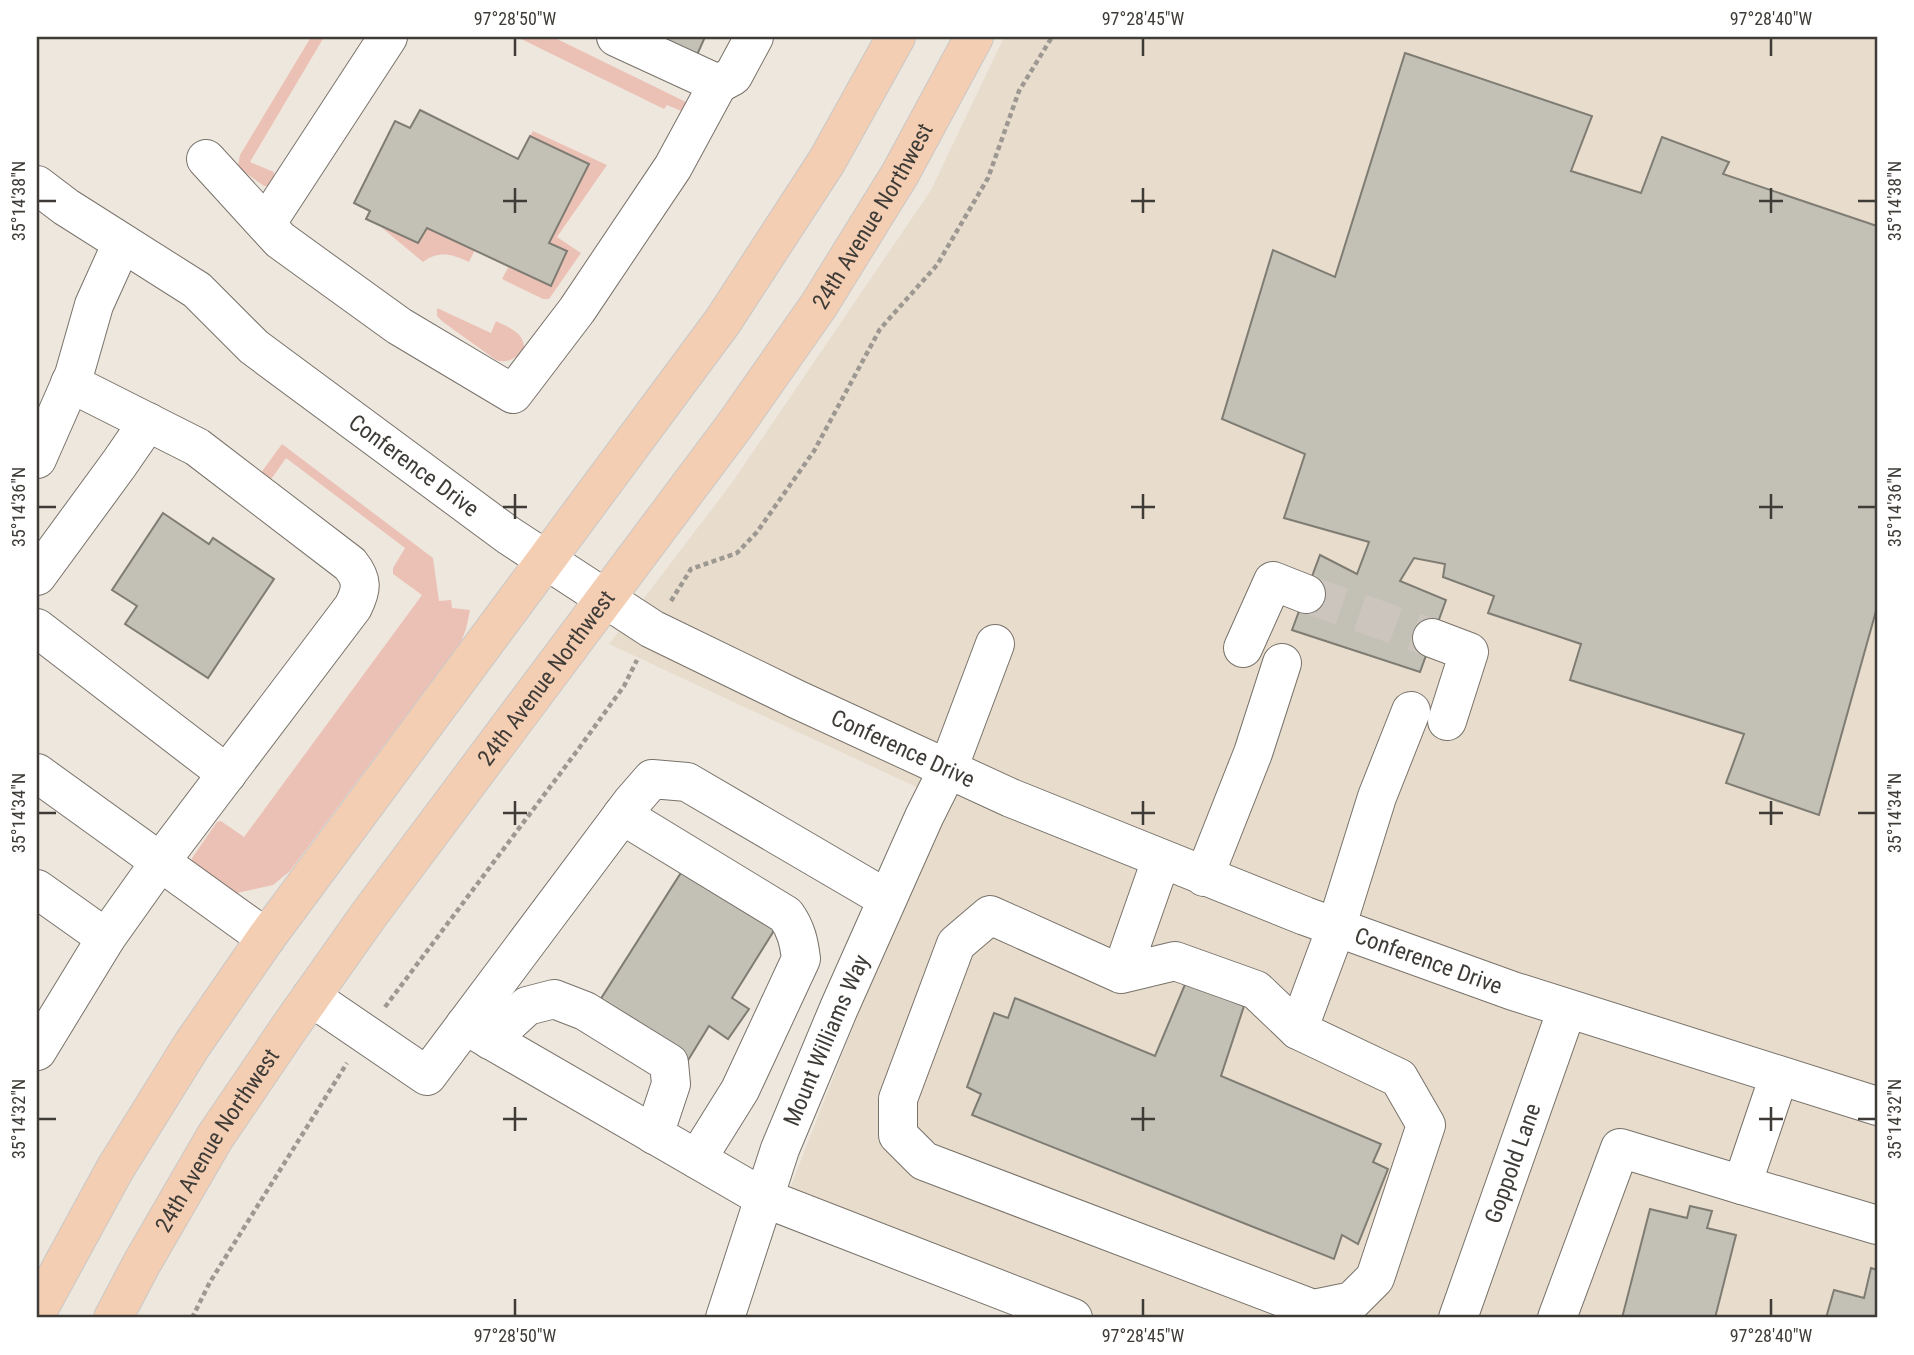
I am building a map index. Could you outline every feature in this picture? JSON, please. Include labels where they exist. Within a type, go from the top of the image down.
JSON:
[{"type":"main road","points":[[37,1312],[47,1268],[115,1169],[185,1056],[266,938],[723,321],[827,161],[895,37]]},
{"type":"main road","name":"24th Avenue Northwest","points":[[113,1318],[215,1137],[311,997],[735,425],[819,305],[900,174],[974,37]]},
{"type":"street","points":[[266,224],[388,37]]},
{"type":"street","points":[[616,37],[718,84]]},
{"type":"street","points":[[206,159],[280,240],[399,326],[513,394],[577,310],[673,167],[718,84],[733,76],[754,37]]},
{"type":"street","name":"Conference Drive","points":[[37,185],[197,290],[254,347],[493,524],[652,629],[1011,798],[1204,877],[1336,928],[1567,1009],[1877,1106]]},
{"type":"street","points":[[37,459],[70,383],[94,305],[122,243]]},
{"type":"street","points":[[37,1051],[106,938],[160,862],[353,607],[360,593],[360,576],[350,564],[197,447],[70,383]]},
{"type":"street","points":[[37,576],[148,422]]},
{"type":"street","points":[[1243,649],[1273,581],[1306,594]]},
{"type":"street","points":[[37,628],[228,774]]},
{"type":"street","points":[[1432,638],[1469,652],[1447,721]]},
{"type":"street","name":"Mount Williams Way","points":[[724,1318],[780,1149],[887,899],[948,769],[995,644]]},
{"type":"street","points":[[1204,877],[1253,753],[1282,663]]},
{"type":"street","points":[[1298,1030],[1336,928],[1377,797],[1411,711]]},
{"type":"street","points":[[37,773],[266,938]]},
{"type":"street","points":[[477,1032],[622,816],[652,779],[687,782],[887,899]]},
{"type":"street","points":[[622,816],[786,915],[795,928],[799,942],[801,959],[746,1078],[697,1159]]},
{"type":"street","points":[[1121,974],[1161,860]]},
{"type":"street","points":[[40,900],[106,938]]},
{"type":"street","points":[[990,915],[1121,974],[1175,961],[1256,990],[1298,1030],[1399,1078],[1426,1125],[1375,1278],[1352,1301],[1324,1314],[924,1161],[898,1135],[898,1099],[956,944],[990,915]]},
{"type":"street","points":[[311,997],[427,1076],[477,1032],[527,1006],[554,999],[585,1011],[669,1063],[671,1084],[654,1135]]},
{"type":"street","name":"Goppold Lane","points":[[1458,1318],[1567,1009]]},
{"type":"street","points":[[477,1032],[764,1198],[1073,1318]]},
{"type":"street","points":[[1742,1185],[1779,1076]]},
{"type":"street","points":[[1557,1318],[1620,1148],[1877,1225]]},
{"type":"path","points":[[191,1318],[210,1282],[367,1034],[624,686],[652,629],[691,569],[737,553],[757,532],[814,451],[880,329],[937,265],[988,178],[1019,91],[1052,37]]},
{"type":"shaded area","points":[[311,37],[324,37],[250,162],[274,172],[269,186],[264,186],[240,169],[240,155]]},
{"type":"shaded area","points":[[517,37],[553,37],[686,102],[686,113],[667,105],[664,109]]},
{"type":"shaded area","points":[[1004,37],[1877,39],[1877,1318],[1044,1318],[778,1219],[942,799],[609,644],[731,484],[931,190]]},
{"type":"shaded area","points":[[533,131],[607,165],[557,237],[581,253],[549,299],[543,299],[502,279],[509,266],[551,286],[567,251],[549,243],[589,164],[530,136]]},
{"type":"shaded area","points":[[381,227],[418,243],[427,228],[475,250],[469,262],[446,254],[423,262]]},
{"type":"shaded area","points":[[437,308],[491,333],[496,321],[519,334],[524,348],[512,359],[496,360],[443,322],[437,316]]},
{"type":"shaded area","points":[[282,444],[433,558],[439,601],[451,600],[452,608],[470,610],[461,642],[290,871],[273,885],[237,893],[227,891],[193,864],[192,858],[217,822],[221,821],[244,837],[422,595],[393,574],[393,568],[405,548],[286,458],[272,478],[267,479],[260,474]]},
{"type":"building","points":[[659,37],[705,37],[697,55]]},
{"type":"building","points":[[1405,53],[1592,116],[1571,171],[1641,193],[1662,137],[1729,162],[1723,174],[1877,226],[1877,612],[1819,815],[1726,783],[1744,734],[1570,680],[1581,644],[1488,613],[1494,596],[1443,577],[1445,564],[1414,558],[1400,581],[1446,600],[1420,672],[1292,630],[1320,555],[1357,574],[1369,542],[1284,518],[1305,454],[1222,419],[1273,250],[1335,277]]},
{"type":"building","points":[[420,110],[518,159],[530,136],[589,164],[549,243],[567,251],[551,286],[427,228],[418,243],[366,219],[370,211],[354,203],[395,121],[410,128]]},
{"type":"building","points":[[163,513],[209,544],[213,538],[274,579],[208,678],[125,624],[137,606],[112,590]]},
{"type":"building","points":[[684,868],[775,929],[732,998],[749,1009],[728,1039],[709,1026],[687,1062],[595,1008]]},
{"type":"building","points":[[1186,982],[1244,1006],[1221,1076],[1381,1144],[1373,1162],[1388,1169],[1358,1244],[1342,1235],[1334,1259],[972,1115],[981,1094],[967,1087],[994,1013],[1008,1018],[1015,998],[1155,1056]]},
{"type":"building","points":[[1690,1206],[1712,1211],[1707,1228],[1736,1235],[1715,1318],[1622,1318],[1650,1209],[1687,1218]]},
{"type":"building","points":[[1871,1268],[1877,1270],[1877,1318],[1826,1318],[1834,1290],[1864,1298]]},
{"type":"tunnel","points":[[1306,594],[1432,638]]}]
